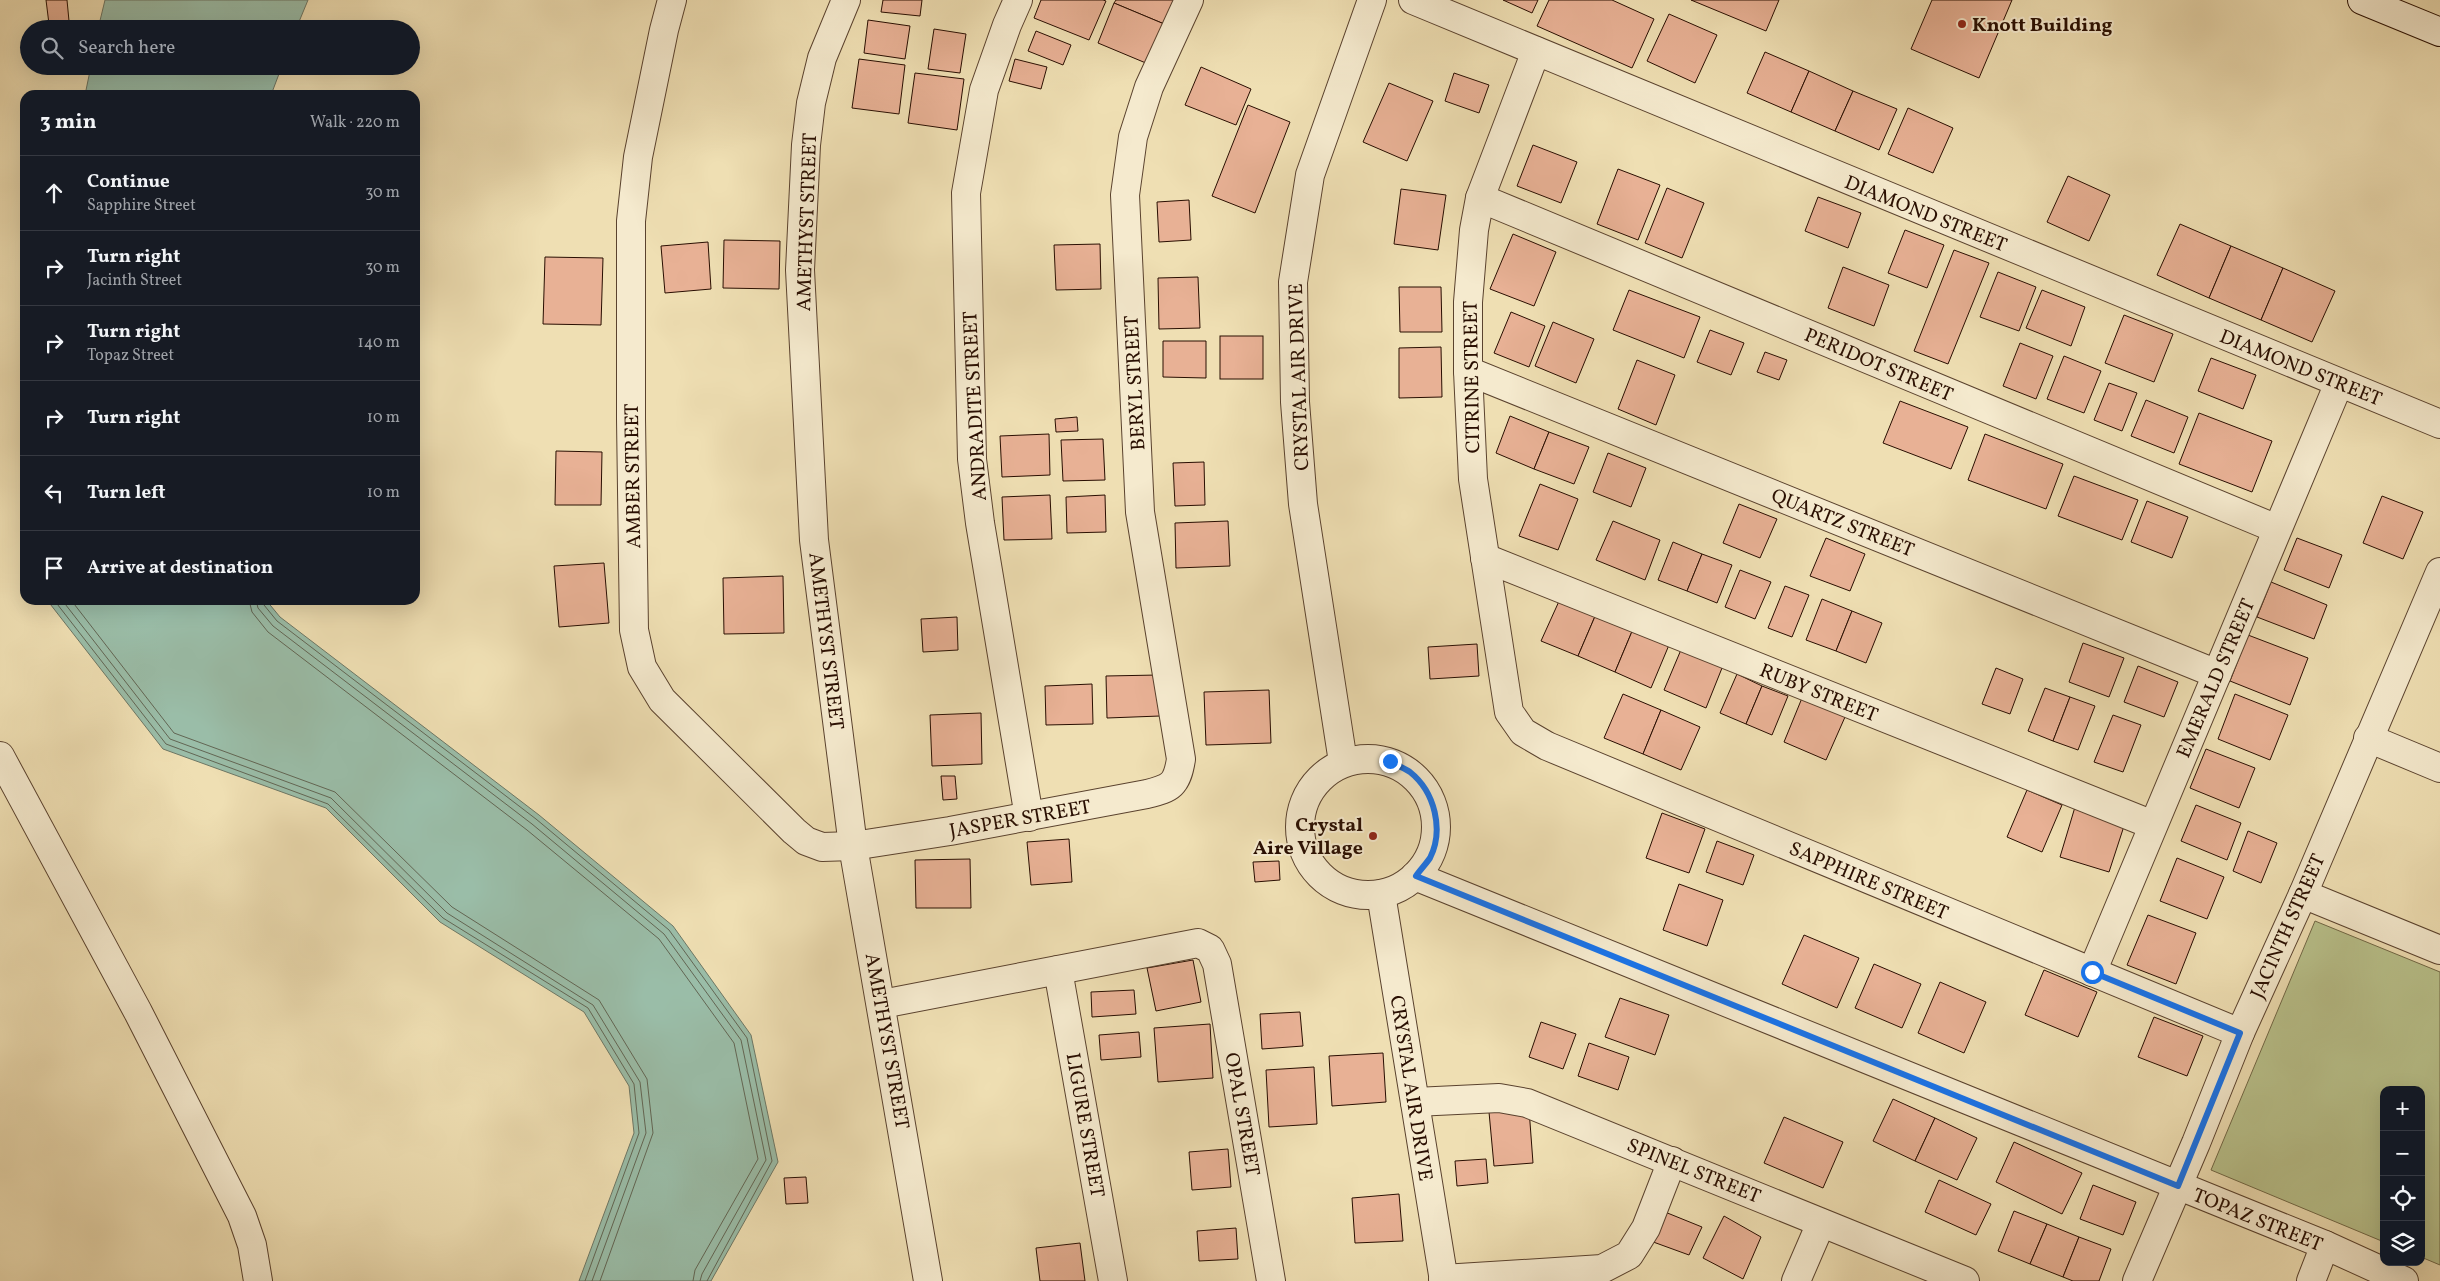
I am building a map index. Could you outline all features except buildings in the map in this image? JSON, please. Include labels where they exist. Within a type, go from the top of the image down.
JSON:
[{"type":"street","name":"AMBER STREET","points":[[672,0],[638,157],[630,221],[630,418],[634,630],[642,667],[662,700],[806,841],[822,846],[853,846]]},
{"type":"street","name":"AMETHYST STREET","points":[[846,0],[822,58],[811,103],[806,145],[800,270],[814,540],[853,846],[882,1004],[928,1281]]},
{"type":"street","name":"ANDRADITE STREET","points":[[1018,0],[1006,25],[984,90],[973,150],[967,202],[972,459],[980,523],[1029,817]]},
{"type":"street","name":"BERYL STREET","points":[[1178,775],[1181,759],[1140,512],[1125,195],[1132,137],[1149,87],[1189,0]]},
{"type":"street","name":"CRYSTAL AIR DRIVE","points":[[1343,762],[1303,504],[1295,402],[1293,282],[1310,175],[1372,0]]},
{"type":"street","name":"DIAMOND STREET","points":[[1413,0],[2339,384],[2440,424]]},
{"type":"street","points":[[2362,0],[2440,32]]},
{"type":"street","name":"CITRINE STREET","points":[[1509,712],[1473,479],[1468,371],[1469,293],[1474,230],[1480,198],[1536,51]]},
{"type":"street","name":"PERIDOT STREET","points":[[1480,198],[2277,529]]},
{"type":"street","name":"QUARTZ STREET","points":[[1468,371],[2217,674]]},
{"type":"street","name":"EMERALD STREET","points":[[2092,972],[2339,384]]},
{"type":"street","name":"RUBY STREET","points":[[1485,558],[2153,825]]},
{"type":"street","name":"JACINTH STREET","points":[[2137,1281],[2240,1033],[2302,894],[2368,738],[2437,589]]},
{"type":"street","name":"SAPPHIRE STREET","points":[[1509,712],[1523,732],[1547,746],[2240,1033]]},
{"type":"street","points":[[2368,738],[2440,768]]},
{"type":"street","points":[[0,756],[138,1012],[242,1216],[252,1245],[258,1281]]},
{"type":"street","points":[[1366,758],[1390,761],[1410,772],[1426,790],[1436,812],[1437,835],[1430,858],[1416,876],[1399,888],[1381,894],[1359,895],[1337,888],[1319,875],[1305,856],[1299,835],[1300,812],[1309,791],[1323,774],[1343,762],[1366,758]]},
{"type":"street","name":"JASPER STREET","points":[[853,846],[1029,817],[1147,794],[1169,788],[1178,775]]},
{"type":"street","name":"TOPAZ STREET","points":[[1416,876],[2325,1245],[2404,1281]]},
{"type":"street","name":"CRYSTAL AIR DRIVE","points":[[1381,894],[1443,1280]]},
{"type":"street","points":[[2302,894],[2440,950]]},
{"type":"street","name":"OPAL STREET","points":[[1058,970],[1198,943],[1210,949],[1217,964],[1271,1281]]},
{"type":"street","points":[[882,1004],[1058,970]]},
{"type":"street","name":"LIGURE STREET","points":[[1058,970],[1113,1281]]},
{"type":"street","name":"SPINEL STREET","points":[[1415,1102],[1500,1098],[1527,1103],[1965,1281]]},
{"type":"street","points":[[1443,1280],[1602,1269],[1629,1255],[1642,1234],[1672,1161]]},
{"type":"street","points":[[1796,1281],[1821,1223]]},
{"type":"street","points":[[2311,1281],[2325,1245]]},
{"type":"shaded area","points":[[2315,921],[2440,972],[2440,1265],[2425,1259],[2425,1086],[2380,1086],[2380,1240],[2211,1170]]},
{"type":"water","points":[[105,0],[308,0],[300,20],[100,20]]},
{"type":"water","points":[[89,75],[279,75],[273,90],[86,90]]},
{"type":"water","points":[[51,605],[270,605],[280,617],[539,815],[673,926],[751,1035],[778,1162],[711,1281],[579,1281],[634,1133],[629,1086],[584,1012],[440,922],[326,808],[163,749]]},
{"type":"place","name":"Knott Building","points":[[1962,24]]},
{"type":"place","name":"Crystal Aire Village","points":[[1373,836]]},
{"type":"route","points":[[1390,761],[1410,772],[1426,790],[1436,812],[1437,835],[1430,858],[1416,876],[2178,1186],[2240,1033],[2092,972]]}]
